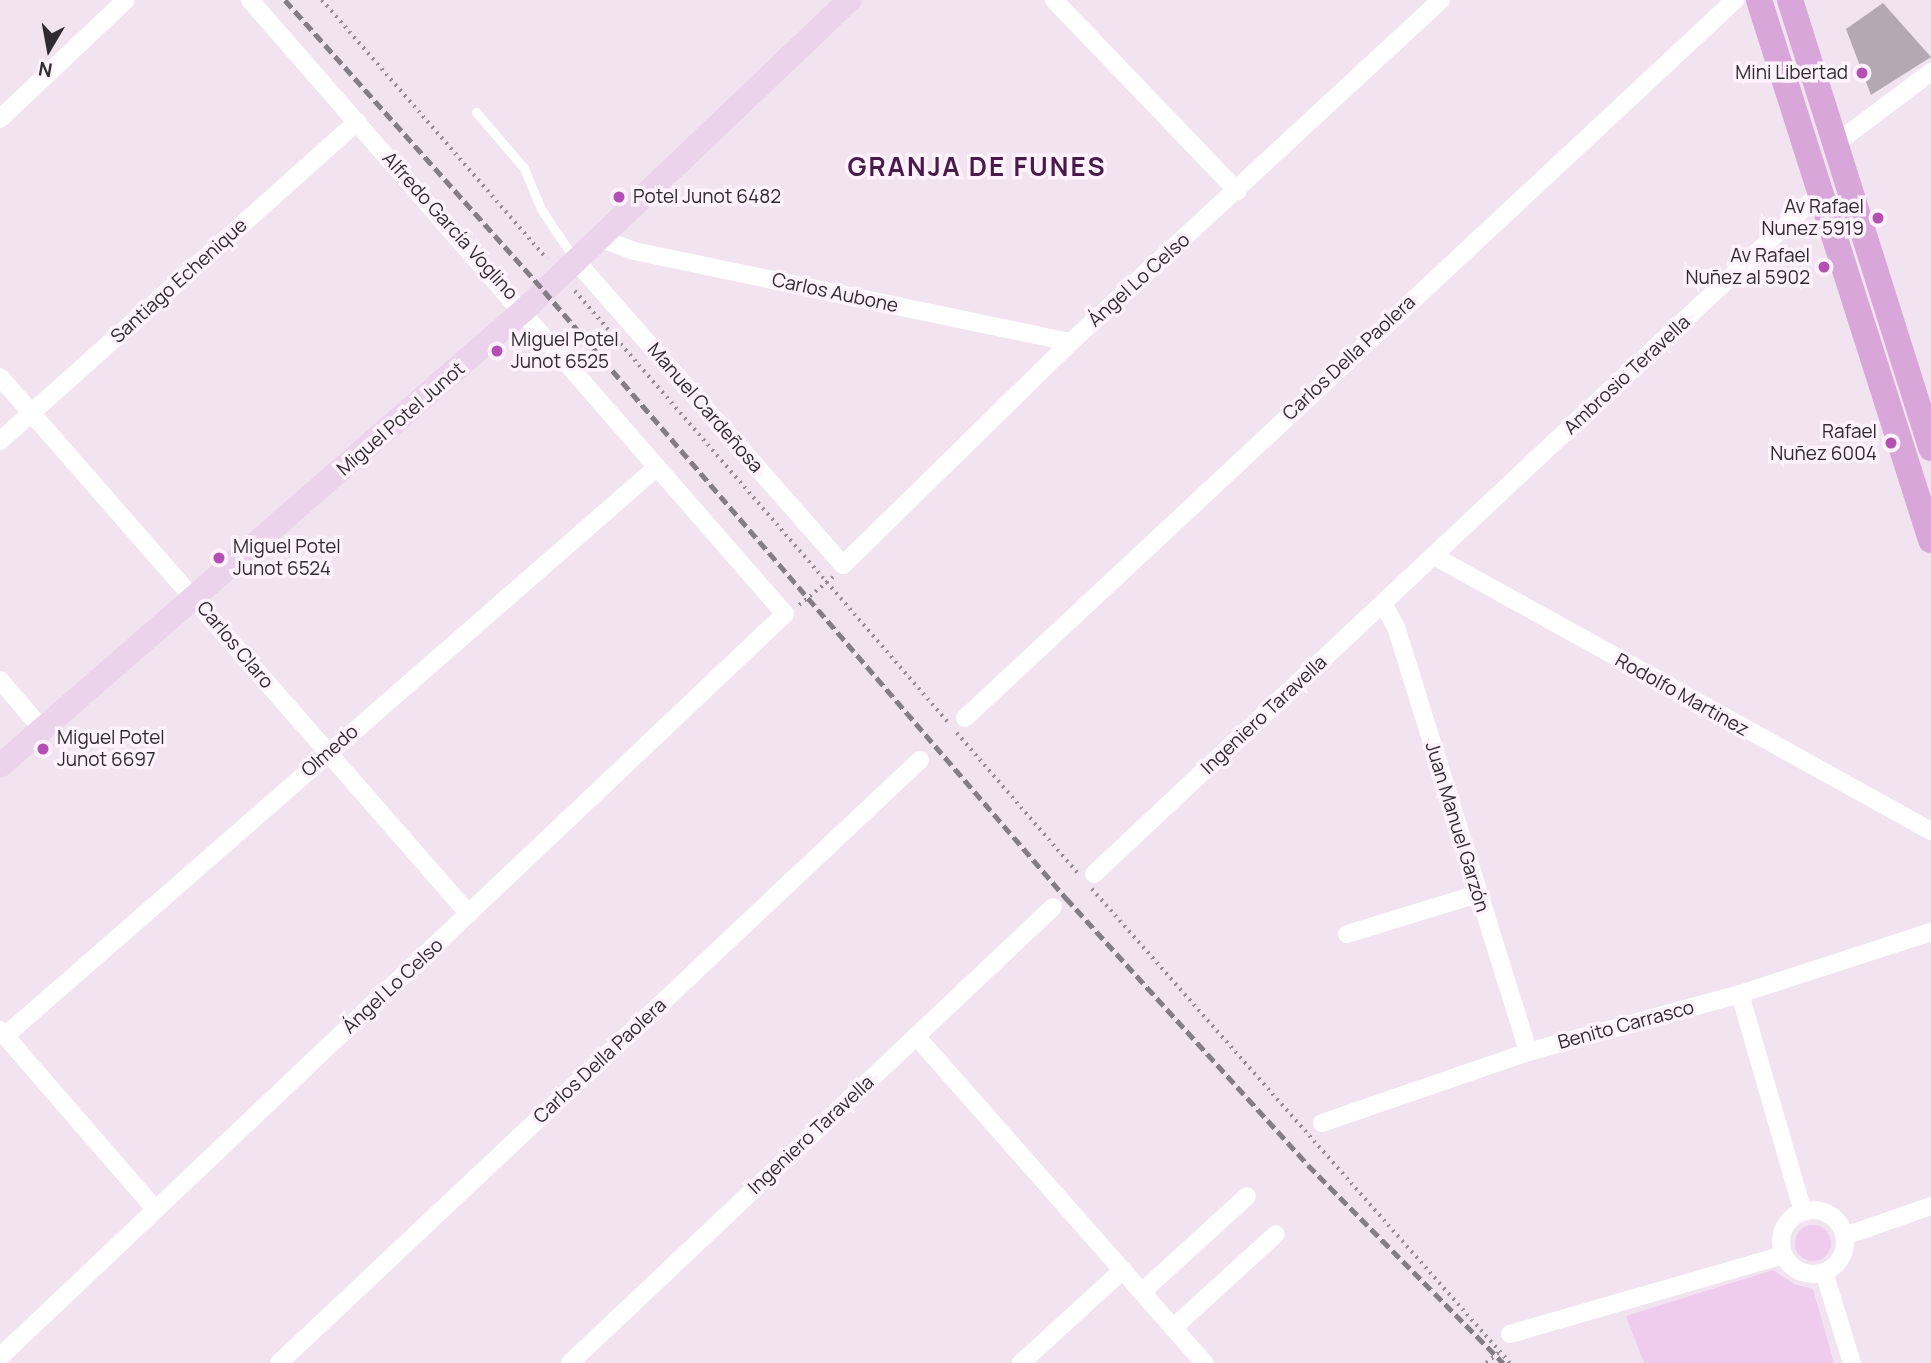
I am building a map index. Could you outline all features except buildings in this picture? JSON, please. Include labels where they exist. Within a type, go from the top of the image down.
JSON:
[{"type":"main road","name":"Miguel Potel Junot","points":[[0,766],[197,599],[524,310],[850,0]]},
{"type":"main road","points":[[1759,0],[1931,540]]},
{"type":"main road","points":[[1790,0],[1929,437]]},
{"type":"street","points":[[0,119],[126,0]]},
{"type":"street","name":"Alfredo García Voglino","points":[[250,0],[524,310],[785,614]]},
{"type":"street","points":[[1054,0],[1237,191]]},
{"type":"street","name":"Ángel Lo Celso","points":[[843,565],[1071,342],[1441,0]]},
{"type":"street","name":"Carlos Della Paolera","points":[[965,718],[1735,0]]},
{"type":"street","points":[[1835,144],[1931,72]]},
{"type":"street","name":"Santiago Echenique","points":[[0,441],[357,122]]},
{"type":"street","name":"Ambrosio Teravella","points":[[1434,556],[1819,194]]},
{"type":"street","name":"Carlos Aubone","points":[[600,238],[634,251],[1071,342]]},
{"type":"street","name":"Manuel Cardeñosa","points":[[568,267],[843,565]]},
{"type":"street","name":"Carlos Claro","points":[[0,377],[197,599],[327,754],[469,914]]},
{"type":"street","name":"Olmedo","points":[[3,1033],[657,467]]},
{"type":"street","name":"Ingeniero Taravella","points":[[1094,873],[1434,556]]},
{"type":"street","name":"Rodolfo Martinez","points":[[1434,556],[1931,831]]},
{"type":"street","name":"Juan Manuel Garzón","points":[[1383,603],[1396,627],[1528,1052]]},
{"type":"street","name":"Ángel Lo Celso","points":[[0,1357],[785,614]]},
{"type":"street","points":[[0,680],[42,729]]},
{"type":"street","name":"Carlos Della Paolera","points":[[279,1363],[920,760]]},
{"type":"street","points":[[1347,934],[1478,894]]},
{"type":"street","name":"Ingeniero Taravella","points":[[570,1363],[1053,907]]},
{"type":"street","name":"Benito Carrasco","points":[[1322,1123],[1528,1052],[1740,994],[1931,932]]},
{"type":"street","points":[[1740,994],[1803,1212]]},
{"type":"street","points":[[3,1033],[156,1210]]},
{"type":"street","points":[[916,1036],[1203,1363]]},
{"type":"street","points":[[1142,1292],[1247,1196]]},
{"type":"street","points":[[1845,1236],[1931,1206]]},
{"type":"street","points":[[1803,1212],[1829,1214],[1845,1236],[1843,1254],[1824,1272],[1800,1272],[1783,1255],[1782,1232],[1790,1219],[1803,1212]]},
{"type":"street","points":[[1173,1328],[1276,1234]]},
{"type":"street","points":[[1510,1334],[1783,1255]]},
{"type":"street","points":[[1021,1363],[1123,1270]]},
{"type":"street","points":[[1824,1272],[1852,1363]]},
{"type":"lane","name":"Manuel Cardeñosa","points":[[476,112],[524,168],[568,267]]},
{"type":"path","points":[[322,0],[568,267],[828,584],[1321,1153],[1510,1363]]},
{"type":"path","points":[[785,614],[828,584],[843,565]]},
{"type":"shaded area","points":[[1813,1225],[1826,1230],[1831,1243],[1826,1256],[1813,1261],[1800,1256],[1795,1243],[1800,1230]]},
{"type":"shaded area","points":[[1773,1270],[1794,1284],[1813,1289],[1834,1363],[1644,1363],[1626,1316]]},
{"type":"railway","points":[[285,0],[544,291],[1066,898],[1308,1165],[1503,1363]]},
{"type":"place","name":"Mini Libertad","points":[[1862,73]]},
{"type":"place","name":"Potel Junot 6482","points":[[619,197]]},
{"type":"place","name":"Av Rafael Nunez 5919","points":[[1878,218]]},
{"type":"place","name":"Av Rafael Nuñez al 5902","points":[[1824,267]]},
{"type":"place","name":"Miguel Potel Junot 6525","points":[[497,351]]},
{"type":"place","name":"Rafael Nuñez 6004","points":[[1891,443]]},
{"type":"place","name":"Miguel Potel Junot 6524","points":[[219,558]]},
{"type":"place","name":"Miguel Potel Junot 6697","points":[[43,749]]},
{"type":"district","name":"GRANJA DE FUNES","points":[[977,167]]}]
